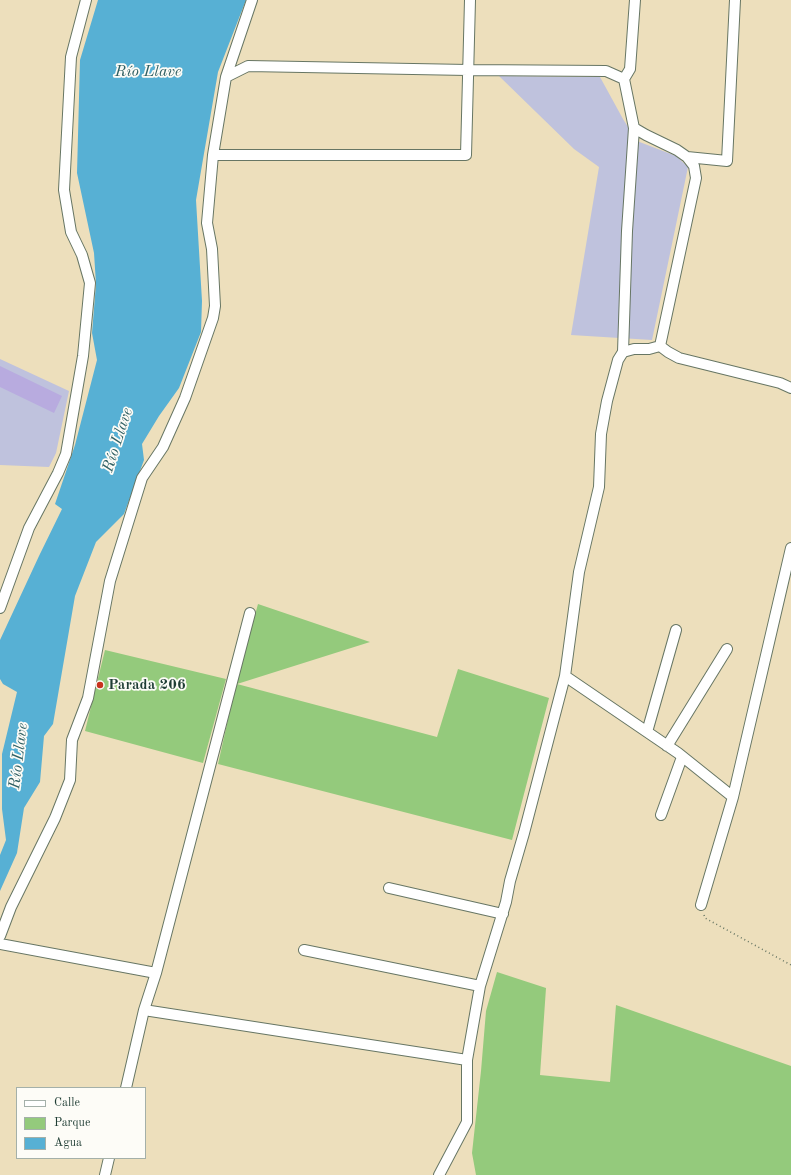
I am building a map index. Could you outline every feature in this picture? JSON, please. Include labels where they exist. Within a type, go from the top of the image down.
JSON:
[{"type":"street","points":[[0,608],[29,528],[58,473],[66,454],[84,356],[90,283],[82,254],[71,232],[64,190],[72,57],[86,0]]},
{"type":"street","points":[[0,936],[12,907],[56,818],[70,780],[72,740],[88,698],[110,581],[142,478],[163,447],[185,398],[213,318],[215,306],[212,250],[207,223],[213,155],[226,77],[252,0]]},
{"type":"street","points":[[213,155],[466,155],[470,0]]},
{"type":"street","points":[[439,1175],[467,1122],[467,1060],[480,986],[503,914],[510,881],[566,676],[579,572],[598,488],[601,434],[607,401],[618,360],[623,352],[627,231],[634,128],[624,79],[630,69],[635,0]]},
{"type":"street","points":[[687,157],[727,161],[735,0]]},
{"type":"street","points":[[226,77],[248,66],[606,71],[624,79]]},
{"type":"street","points":[[634,128],[646,136],[677,150],[687,157],[694,166],[696,178],[660,346]]},
{"type":"street","points":[[623,352],[634,349],[649,349],[660,346]]},
{"type":"street","points":[[660,346],[679,358],[780,383],[791,388]]},
{"type":"street","points":[[701,905],[733,797],[791,548]]},
{"type":"street","points":[[126,1087],[144,1010],[156,973],[250,613]]},
{"type":"street","points":[[647,732],[676,630]]},
{"type":"street","points":[[668,746],[727,649]]},
{"type":"street","points":[[566,676],[682,756],[733,797]]},
{"type":"street","points":[[662,815],[682,756]]},
{"type":"street","points":[[389,888],[503,914]]},
{"type":"street","points":[[0,944],[156,973]]},
{"type":"street","points":[[304,950],[480,986]]},
{"type":"street","points":[[144,1010],[467,1060]]},
{"type":"street","points":[[105,1175],[109,1159]]},
{"type":"path","points":[[701,905],[705,918],[791,965]]},
{"type":"shaded area","points":[[499,76],[600,77],[637,141],[676,156],[688,167],[652,340],[571,335],[599,167],[574,149]]},
{"type":"shaded area","points":[[0,359],[69,391],[56,453],[49,467],[0,465]]},
{"type":"green space","points":[[258,604],[370,642],[237,684],[437,737],[458,669],[549,698],[512,840],[218,764],[236,684]]},
{"type":"green space","points":[[105,650],[226,679],[203,763],[85,731]]},
{"type":"green space","points":[[497,972],[546,988],[540,1075],[610,1082],[616,1005],[791,1066],[791,1175],[476,1175],[472,1153],[486,1011]]},
{"type":"water","name":"Río Llave","points":[[98,0],[246,0],[218,72],[196,200],[202,301],[201,332],[179,388],[159,416],[142,444],[144,460],[124,514],[96,542],[75,596],[53,724],[44,736],[40,782],[24,808],[17,853],[0,891],[0,855],[6,840],[2,809],[2,754],[17,692],[3,684],[0,679],[0,640],[62,509],[55,504],[75,445],[97,360],[92,333],[96,284],[94,253],[77,173],[80,60]]},
{"type":"building","points":[[0,366],[62,396],[54,413],[0,387]]},
{"type":"place","name":"Parada 206","points":[[100,685]]}]
